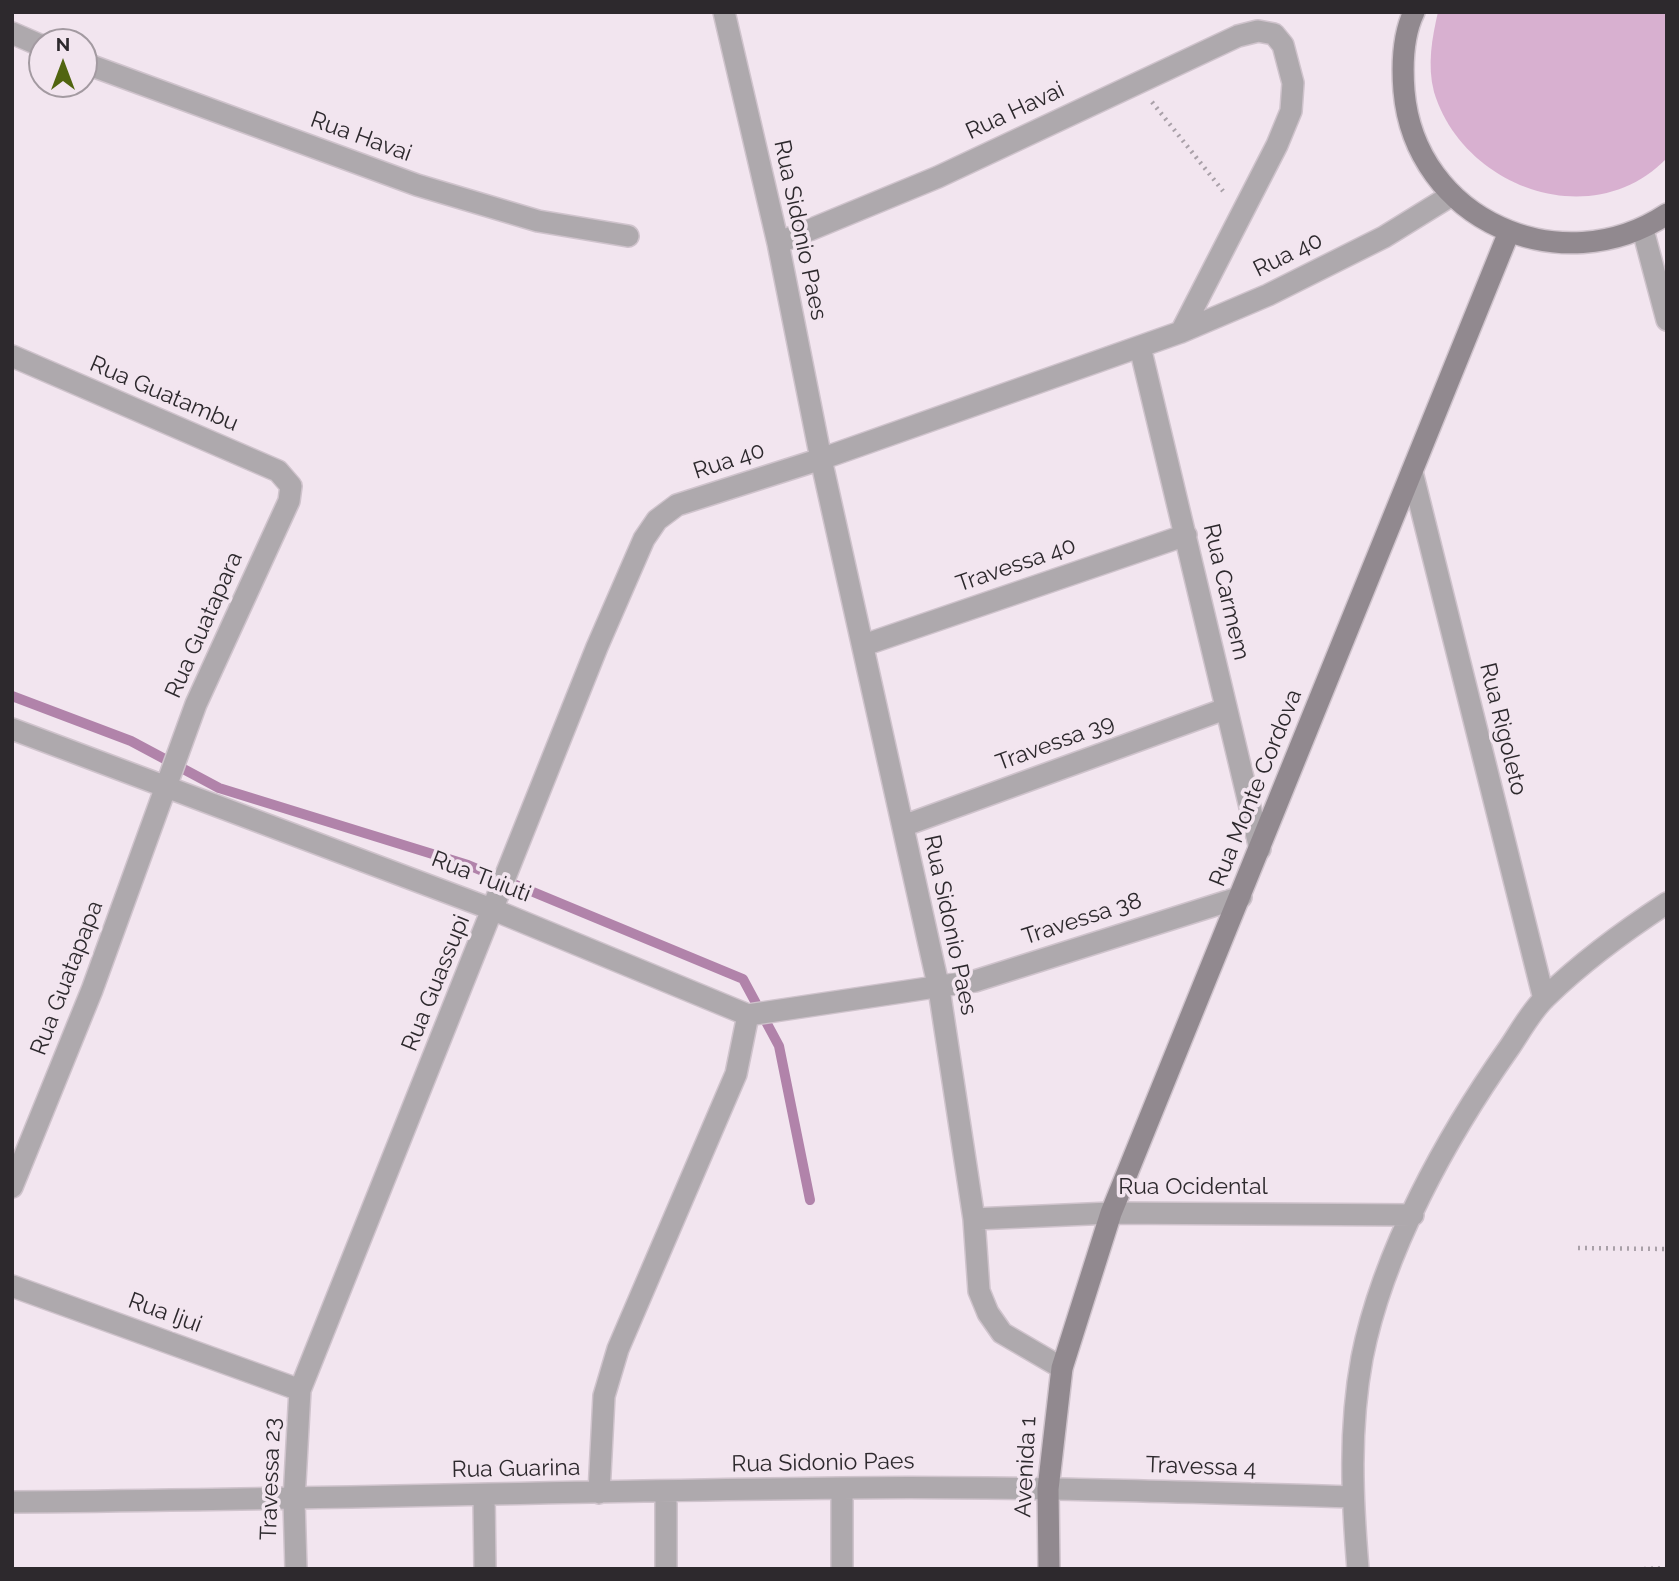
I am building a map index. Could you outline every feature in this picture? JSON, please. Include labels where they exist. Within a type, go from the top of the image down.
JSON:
[{"type":"street","name":"Rua Sidonio Paes","points":[[724,12],[778,243],[821,459],[939,989],[974,1219],[979,1291],[988,1313],[1002,1333],[1062,1368]]},
{"type":"street","points":[[1414,12],[1402,64],[1406,112],[1423,157],[1452,195],[1478,217],[1509,232],[1553,243],[1599,242],[1643,230],[1667,214]]},
{"type":"street","name":"Rua Havai","points":[[778,243],[938,177],[1137,82],[1238,36],[1258,31],[1274,34],[1283,45],[1293,83],[1291,111],[1241,214]]},
{"type":"street","name":"Rua Havai","points":[[98,68],[417,185],[538,220],[628,236]]},
{"type":"street","name":"Rua 40","points":[[1140,347],[1268,295],[1384,237],[1452,195]]},
{"type":"street","points":[[1181,332],[1241,214]]},
{"type":"street","points":[[1643,230],[1667,320]]},
{"type":"street","name":"Rua Monte Cordova","points":[[1062,1368],[1111,1213],[1509,232]]},
{"type":"street","points":[[821,459],[1140,347]]},
{"type":"street","name":"Rua Carmem","points":[[1140,347],[1260,849]]},
{"type":"street","name":"Rua Guatambu","points":[[12,356],[278,471],[290,486]]},
{"type":"street","name":"Rua 40","points":[[657,520],[677,505],[821,459]]},
{"type":"street","name":"Rua Rigoleto","points":[[1412,472],[1544,999]]},
{"type":"street","name":"Rua Guatapara","points":[[168,778],[179,745],[289,501],[290,486]]},
{"type":"street","name":"Rua Guassupi","points":[[300,1390],[597,647],[645,539],[657,520]]},
{"type":"street","name":"Travessa 40","points":[[864,645],[1186,535]]},
{"type":"street","name":"Travessa 39","points":[[903,826],[1225,709]]},
{"type":"street","name":"Rua Tuiuti","points":[[12,729],[168,778],[753,1015],[939,989]]},
{"type":"street","name":"Rua Guatapapa","points":[[12,1187],[92,990],[168,778]]},
{"type":"street","name":"Travessa 38","points":[[939,989],[975,981],[1241,897]]},
{"type":"street","points":[[1358,1569],[1352,1497],[1352,1435],[1362,1357],[1382,1288],[1413,1215],[1456,1132],[1490,1075],[1544,999],[1610,941],[1667,903]]},
{"type":"street","name":"Rua Guarina","points":[[12,1502],[294,1500],[598,1493],[604,1396],[618,1349],[736,1074],[753,1015]]},
{"type":"street","name":"Rua Ocidental","points":[[974,1219],[1111,1213],[1413,1215]]},
{"type":"street","name":"Rua Ijui","points":[[12,1286],[300,1390]]},
{"type":"street","name":"Avenida 1","points":[[1049,1569],[1048,1489],[1053,1422],[1062,1368]]},
{"type":"street","name":"Travessa 23","points":[[296,1569],[294,1500],[300,1390]]},
{"type":"street","name":"Rua Sidonio Paes","points":[[598,1493],[842,1488],[1048,1489]]},
{"type":"street","points":[[842,1488],[842,1569]]},
{"type":"street","name":"Travessa 4","points":[[1048,1489],[1352,1497]]},
{"type":"street","points":[[666,1492],[666,1569]]},
{"type":"street","points":[[484,1496],[485,1569]]},
{"type":"path","points":[[1137,82],[1241,214]]},
{"type":"path","points":[[1578,1248],[1667,1249]]},
{"type":"path","points":[[1644,1569],[1667,1568]]},
{"type":"shaded area","points":[[1438,12],[1667,12],[1667,158],[1637,181],[1603,194],[1568,196],[1534,190],[1501,175],[1472,154],[1449,126],[1434,92],[1432,42]]},
{"type":"waterway","points":[[12,696],[131,741],[219,788],[468,865],[743,979],[779,1046],[810,1200]]}]
